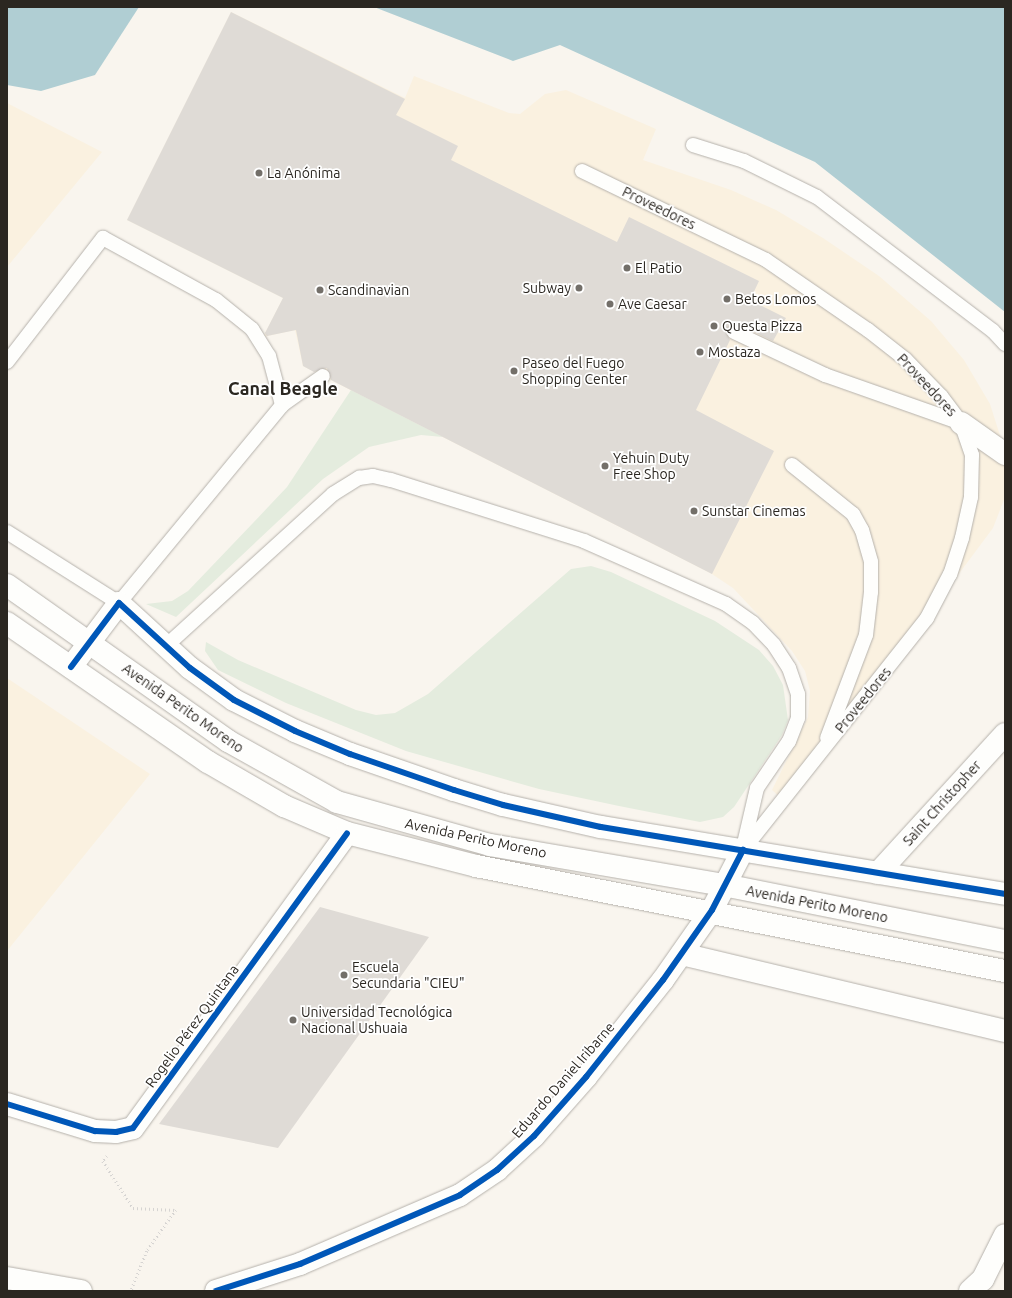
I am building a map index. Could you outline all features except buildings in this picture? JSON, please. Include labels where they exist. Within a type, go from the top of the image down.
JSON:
[{"type":"street","points":[[961,423],[1005,454]]},
{"type":"street","name":"Avenida Perito Moreno","points":[[7,585],[228,741],[337,802],[490,845],[724,885],[1005,941]]},
{"type":"street","points":[[71,667],[120,603],[166,646],[234,700],[295,731],[364,758],[503,806],[601,827],[1005,894]]},
{"type":"street","name":"Avenida Perito Moreno","points":[[7,623],[208,762],[284,806],[347,833],[484,867],[712,910],[1005,971]]},
{"type":"street","name":"Saint Christopher","points":[[878,873],[1005,734]]},
{"type":"street","name":"Rogelio Pérez Quintana","points":[[133,1128],[347,833]]},
{"type":"street","name":"Eduardo Daniel Iribarne","points":[[216,1291],[300,1264],[460,1195],[496,1170],[534,1136],[586,1077],[682,954],[712,910],[743,850]]},
{"type":"street","points":[[682,954],[1005,1031]]},
{"type":"street","points":[[7,1104],[95,1131],[116,1132],[133,1128]]},
{"type":"street","points":[[970,1291],[983,1279],[1005,1235]]},
{"type":"street","points":[[7,1278],[81,1291]]},
{"type":"lane","points":[[693,145],[744,161],[817,197],[993,331],[1005,344]]},
{"type":"lane","name":"Proveedores","points":[[582,171],[766,260],[798,280],[905,359],[941,396],[961,423],[972,455],[970,497],[962,538],[950,574],[927,618],[743,850]]},
{"type":"lane","points":[[7,362],[103,238],[216,300],[252,328],[269,356],[282,406]]},
{"type":"lane","points":[[734,332],[825,375],[961,423]]},
{"type":"lane","points":[[7,532],[120,603],[282,406],[323,376]]},
{"type":"lane","points":[[792,465],[853,514],[862,530],[871,562],[871,592],[866,635],[822,751]]},
{"type":"lane","points":[[166,646],[333,494],[358,478],[373,476],[391,480],[584,541],[726,604],[753,623],[774,645],[789,668],[798,694],[798,718],[789,741],[757,788],[743,850]]},
{"type":"path","points":[[131,1291],[147,1252],[176,1210],[133,1208],[103,1161],[133,1128]]},
{"type":"shaded area","points":[[231,12],[405,98],[414,76],[509,113],[520,114],[545,94],[566,90],[656,129],[643,160],[731,190],[776,210],[823,238],[879,276],[931,321],[964,360],[990,404],[1004,448],[1005,497],[993,528],[894,661],[783,800],[772,790],[808,717],[810,691],[805,671],[792,651],[733,588],[712,574],[303,366],[295,330],[263,337],[283,298],[127,220]]},
{"type":"shaded area","points":[[7,103],[102,152],[7,267]]},
{"type":"shaded area","points":[[351,390],[443,437],[421,435],[369,447],[323,479],[176,617],[146,604],[172,601],[188,591],[287,487]]},
{"type":"shaded area","points":[[591,566],[611,572],[715,621],[759,650],[773,666],[783,685],[788,720],[782,735],[734,807],[723,817],[700,822],[619,806],[539,789],[406,751],[286,703],[218,670],[205,651],[206,642],[238,660],[356,710],[376,715],[395,713],[428,694],[571,569]]},
{"type":"shaded area","points":[[7,678],[150,774],[7,951]]},
{"type":"water","points":[[7,7],[139,7],[95,75],[41,91],[7,85]]},
{"type":"water","points":[[374,7],[1005,7],[1005,312],[815,162],[560,45],[513,61]]},
{"type":"cycle path","points":[[71,667],[119,603],[190,668],[234,700],[295,731],[350,754],[454,790],[503,805],[601,827],[1005,894]]},
{"type":"cycle path","points":[[7,1104],[95,1131],[116,1132],[133,1128],[347,833]]},
{"type":"cycle path","points":[[216,1291],[300,1264],[460,1195],[497,1170],[534,1136],[586,1077],[663,980],[712,910],[743,850]]},
{"type":"place","name":"La Anónima","points":[[259,173]]},
{"type":"place","name":"El Patio","points":[[627,268]]},
{"type":"place","name":"Subway","points":[[579,288]]},
{"type":"place","name":"Scandinavian","points":[[320,290]]},
{"type":"place","name":"Betos Lomos","points":[[727,299]]},
{"type":"place","name":"Ave Caesar","points":[[610,304]]},
{"type":"place","name":"Questa Pizza","points":[[714,326]]},
{"type":"place","name":"Mostaza","points":[[700,352]]},
{"type":"place","name":"Paseo del Fuego Shopping Center","points":[[514,371]]},
{"type":"place","name":"Yehuin Duty Free Shop","points":[[605,466]]},
{"type":"place","name":"Sunstar Cinemas","points":[[694,511]]},
{"type":"place","name":"Escuela Secundaria \"CIEU\"","points":[[344,975]]},
{"type":"place","name":"Universidad Tecnológica Nacional Ushuaia","points":[[293,1020]]},
{"type":"district","name":"Canal Beagle","points":[[283,388]]}]
